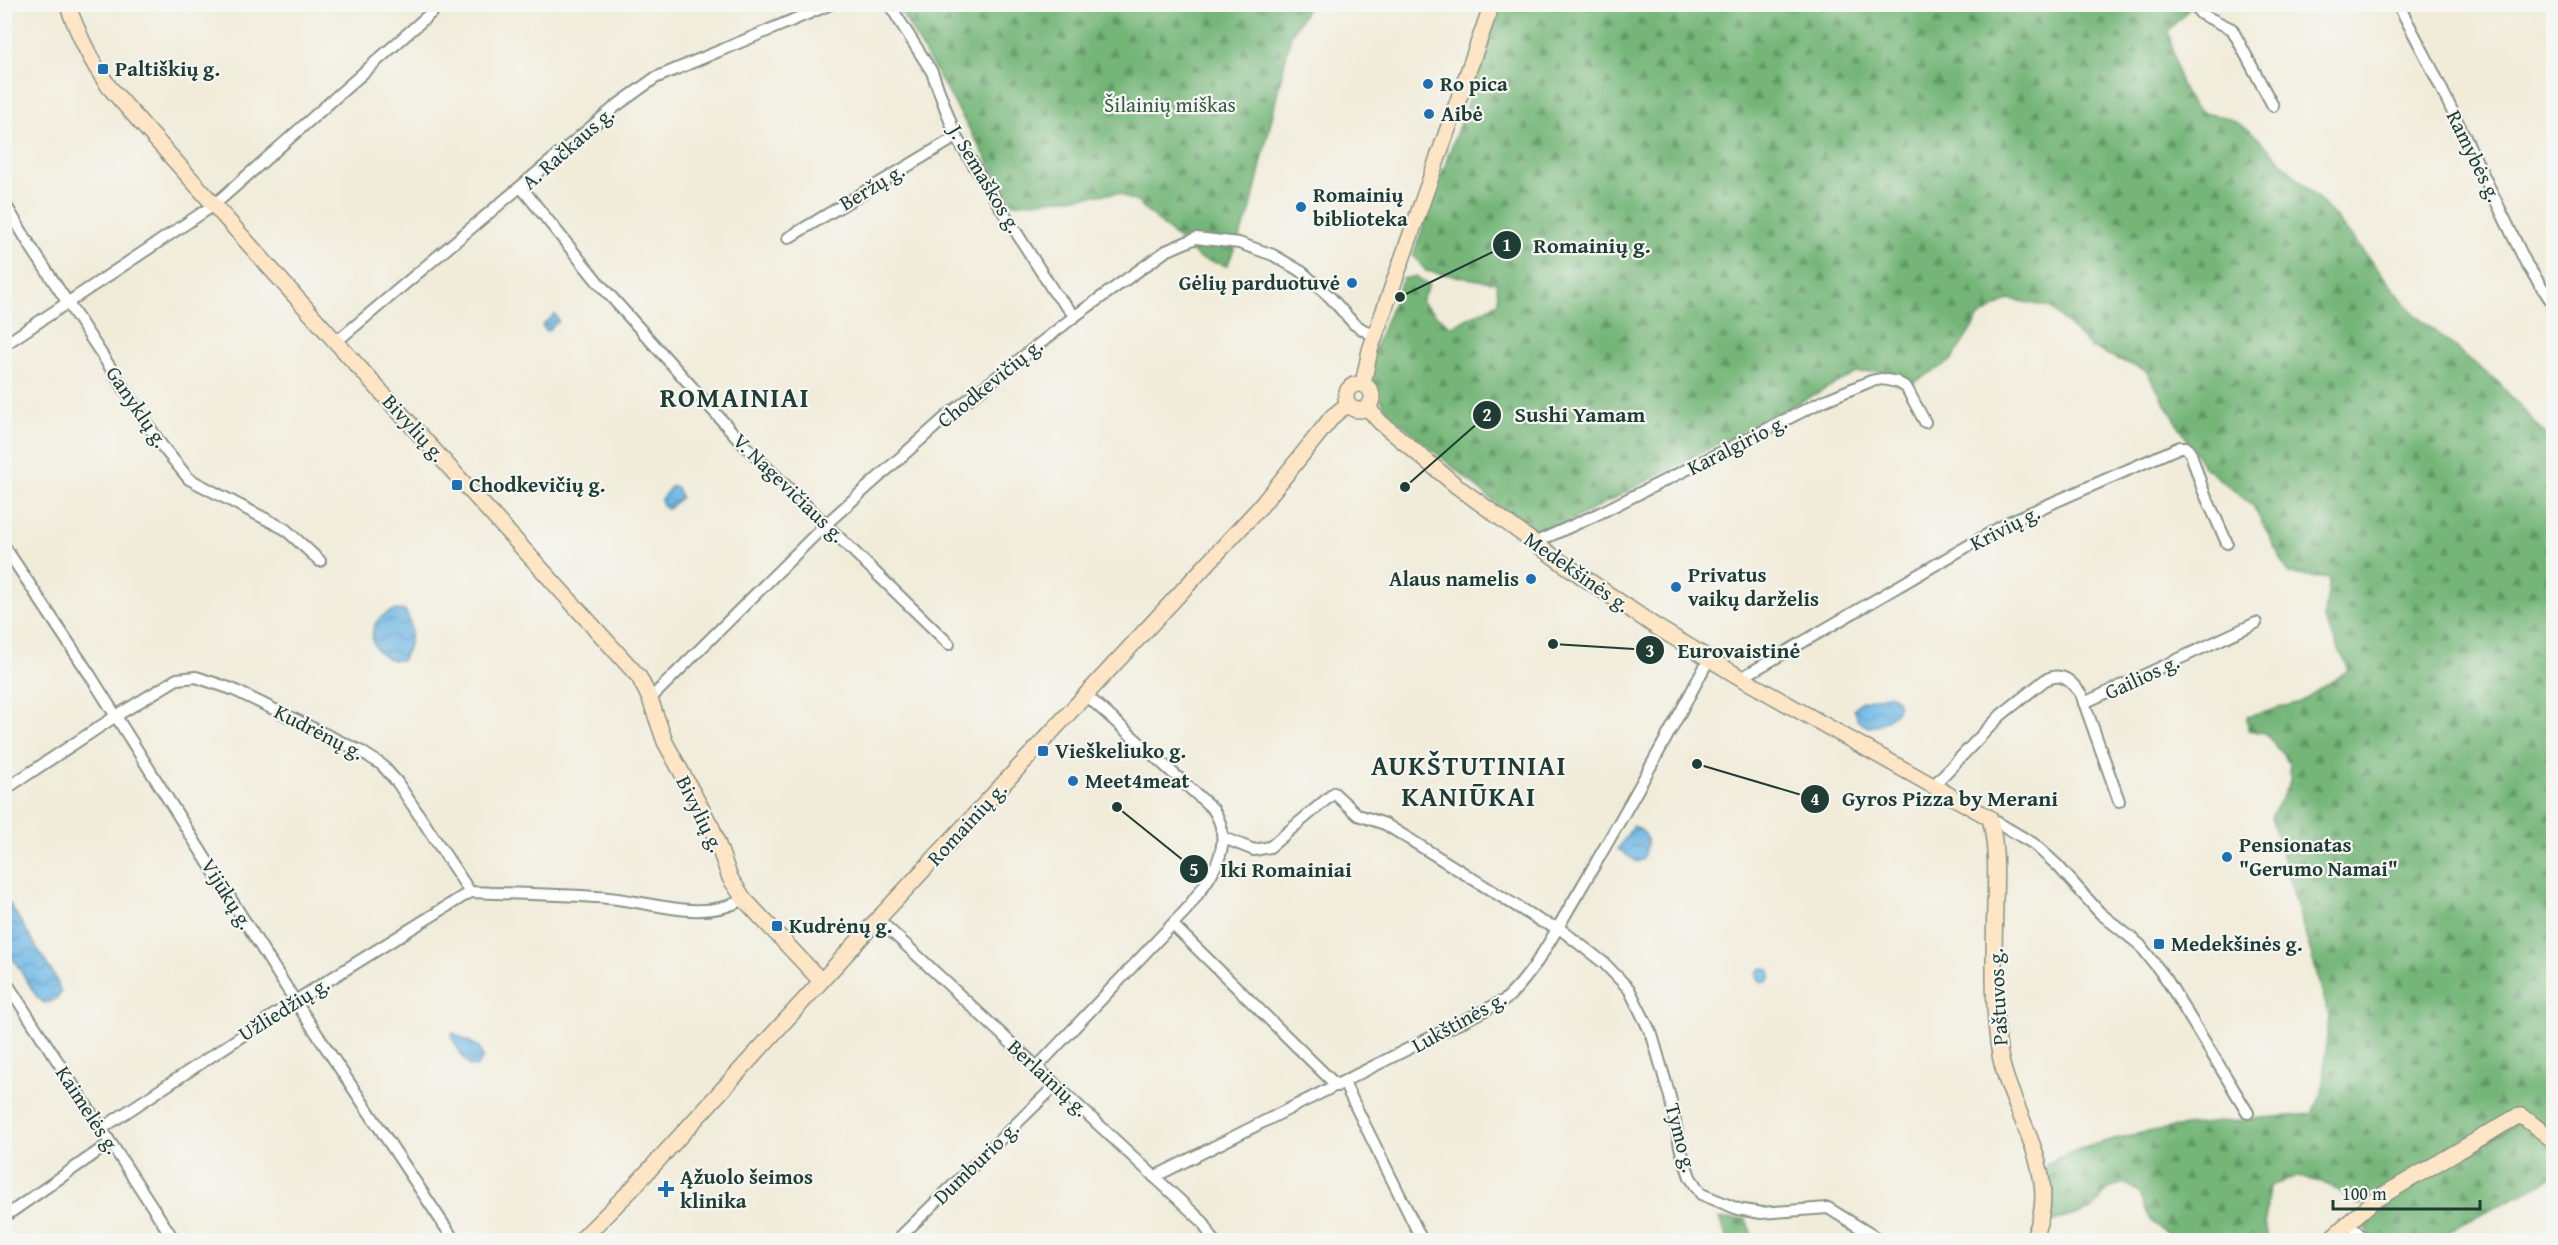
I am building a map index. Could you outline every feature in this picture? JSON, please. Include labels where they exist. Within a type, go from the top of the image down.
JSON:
[{"type":"street","name":"Bivylių g.","points":[[67,4],[93,65],[110,88],[639,677],[650,699],[664,742],[712,828],[730,878],[744,899],[821,981]]},
{"type":"street","points":[[4,345],[214,205],[441,4]]},
{"type":"street","name":"A. Račkaus g.","points":[[336,342],[616,106],[655,78],[831,4]]},
{"type":"street","name":"J. Semaškos g.","points":[[889,4],[932,72],[956,137],[1054,292],[1075,316]]},
{"type":"street","points":[[1363,384],[1375,337],[1492,4]]},
{"type":"street","points":[[2193,4],[2201,14],[2232,29],[2273,106]]},
{"type":"street","name":"Ramybės g.","points":[[2398,4],[2527,265],[2553,305]]},
{"type":"street","name":"Beržų g.","points":[[788,238],[956,137]]},
{"type":"street","name":"V. Nagevičiaus g.","points":[[521,187],[597,281],[744,446],[949,644]]},
{"type":"street","name":"Ganyklų g.","points":[[4,202],[162,446],[189,479],[285,529],[320,561]]},
{"type":"street","name":"Chodkevičių g.","points":[[650,699],[826,524],[947,416],[1152,258],[1196,238],[1239,243],[1283,260],[1302,272],[1330,297],[1354,324],[1375,337]]},
{"type":"street","name":"Karalgirio g.","points":[[1534,543],[1598,514],[1823,401],[1871,381],[1882,379],[1897,382],[1906,387],[1925,422]]},
{"type":"street","points":[[1363,384],[1371,394],[1367,406],[1359,410],[1348,404],[1346,395],[1350,387],[1363,384]]},
{"type":"street","name":"Romainių g.","points":[[581,1240],[630,1191],[878,919],[1260,507],[1333,417],[1348,404]]},
{"type":"street","name":"Medekšinės g.","points":[[1367,406],[1380,422],[1458,487],[1534,543],[1655,626],[1741,678],[1934,785],[2034,844],[2058,866],[2100,913],[2140,945],[2167,980],[2248,1113]]},
{"type":"street","name":"Krivių g.","points":[[1741,678],[2009,522],[2180,447],[2186,447],[2191,454],[2203,490],[2227,543]]},
{"type":"street","name":"Vijūkų g.","points":[[4,546],[116,716],[295,1001],[454,1240]]},
{"type":"street","name":"Gailios g.","points":[[1934,785],[2001,714],[2052,676],[2062,676],[2069,680],[2081,694],[2084,703],[2256,623]]},
{"type":"street","name":"Lukštinės g.","points":[[1154,1177],[1505,1000],[1516,990],[1559,928],[1642,783],[1709,659]]},
{"type":"street","name":"Kudrėnų g.","points":[[4,790],[116,716],[177,679],[196,677],[232,689],[352,747],[382,765],[397,782],[470,892]]},
{"type":"street","points":[[1036,1068],[1173,925],[1204,885],[1220,856],[1224,838],[1222,821],[1213,809],[1086,695]]},
{"type":"street","points":[[2084,703],[2119,801]]},
{"type":"street","name":"Tymo g.","points":[[1224,838],[1254,850],[1270,847],[1334,793],[1358,815],[1392,828],[1542,922],[1559,928],[1605,963],[1629,989],[1652,1035],[1670,1097],[1680,1147],[1690,1177],[1701,1194],[1738,1209],[1761,1213],[1828,1208],[1880,1240]]},
{"type":"street","name":"Paštuvos g.","points":[[1990,818],[1996,843],[1995,934],[1999,1050],[2037,1158],[2044,1190],[2042,1214],[2032,1240]]},
{"type":"street","points":[[470,892],[606,898],[684,911],[733,906],[744,899]]},
{"type":"street","name":"Užliedžių g.","points":[[101,1129],[295,1001],[470,892]]},
{"type":"street","name":"Berlainių g.","points":[[878,919],[1203,1222],[1213,1240]]},
{"type":"street","points":[[1173,925],[1340,1085],[1422,1240]]},
{"type":"street","name":"Kaimelės g.","points":[[4,979],[8,994],[174,1240]]},
{"type":"street","name":"Dumburio g.","points":[[907,1240],[902,1235],[1055,1086]]},
{"type":"street","points":[[2329,1240],[2373,1201],[2516,1117],[2522,1116],[2553,1141]]},
{"type":"street","points":[[4,1217],[110,1143]]},
{"type":"street","points":[[2349,1223],[2364,1240]]},
{"type":"green space","name":"Šilainių miškas","points":[[897,5],[1309,5],[1291,35],[1250,212],[1227,266],[1199,258],[1137,202],[1117,193],[1013,204]]},
{"type":"green space","points":[[1502,5],[2190,5],[2190,8],[2168,31],[2181,85],[2194,108],[2203,113],[2226,117],[2249,129],[2332,213],[2414,314],[2499,383],[2553,443],[2553,1134],[2532,1117],[2359,1205],[2326,1183],[2298,1177],[2269,1186],[2265,1222],[2268,1240],[2175,1240],[2150,1220],[2139,1192],[2123,1183],[2107,1190],[2092,1210],[2047,1223],[2046,1164],[2074,1151],[2105,1141],[2175,1127],[2312,1114],[2322,1093],[2329,1015],[2271,817],[2290,782],[2290,764],[2265,733],[2248,730],[2247,717],[2300,702],[2349,670],[2324,619],[2330,578],[2289,574],[2253,506],[2203,466],[2146,371],[2092,348],[2050,307],[2009,299],[1979,317],[1951,361],[1913,383],[1882,371],[1856,373],[1537,538],[1388,412],[1374,387],[1371,357],[1403,279],[1416,276],[1429,285],[1421,302],[1451,327],[1498,303],[1497,283],[1426,271],[1413,255]]},
{"type":"green space","points":[[2522,1121],[2553,1147],[2553,1178],[2437,1237],[2440,1240],[2372,1240],[2362,1222],[2368,1213]]},
{"type":"green space","points":[[1719,1219],[1746,1219],[1754,1240],[1728,1240]]},
{"type":"water","points":[[555,314],[559,321],[547,331],[542,326]]},
{"type":"water","points":[[672,486],[677,488],[681,497],[668,509],[663,506],[661,499]]},
{"type":"water","points":[[394,610],[405,611],[411,629],[408,649],[402,660],[387,658],[376,649],[373,642],[372,635],[378,620]]},
{"type":"water","points":[[1890,694],[1898,704],[1897,710],[1888,720],[1868,727],[1858,721],[1853,710],[1860,702]]},
{"type":"water","points":[[1633,826],[1643,832],[1647,839],[1643,859],[1637,862],[1618,849]]},
{"type":"water","points":[[5,900],[55,977],[61,993],[54,1000],[44,1003],[37,997],[5,946]]},
{"type":"water","points":[[1761,968],[1767,968],[1771,975],[1767,982],[1761,982],[1757,978],[1757,972]]},
{"type":"water","points":[[453,1033],[479,1047],[483,1058],[476,1067],[469,1066],[464,1059],[451,1036]]},
{"type":"place","name":"Paltiškių g.","points":[[103,69]]},
{"type":"place","name":"Ro pica","points":[[1428,84]]},
{"type":"place","name":"Aibė","points":[[1429,114]]},
{"type":"place","name":"Romainių biblioteka","points":[[1301,207]]},
{"type":"place","name":"Gėlių parduotuvė","points":[[1352,283]]},
{"type":"place","name":"Romainių g.","points":[[1400,297]]},
{"type":"place","name":"Chodkevičių g.","points":[[457,485]]},
{"type":"place","name":"Sushi Yamam","points":[[1405,487]]},
{"type":"place","name":"Alaus namelis","points":[[1531,579]]},
{"type":"place","name":"Privatus vaikų darželis","points":[[1676,587]]},
{"type":"place","name":"Eurovaistinė","points":[[1553,644]]},
{"type":"place","name":"Vieškeliuko g.","points":[[1043,751]]},
{"type":"place","name":"Gyros Pizza by Merani","points":[[1697,764]]},
{"type":"place","name":"Meet4meat","points":[[1073,781]]},
{"type":"place","name":"Iki Romainiai","points":[[1117,807]]},
{"type":"place","name":"Pensionatas \"Gerumo Namai\"","points":[[2227,857]]},
{"type":"place","name":"Kudrėnų g.","points":[[777,926]]},
{"type":"place","name":"Medekšinės g.","points":[[2159,944]]},
{"type":"place","name":"Ąžuolo šeimos klinika","points":[[666,1189]]},
{"type":"district","name":"ROMAINIAI","points":[[735,398]]},
{"type":"district","name":"AUKŠTUTINIAI KANIŪKAI","points":[[1469,782]]}]
